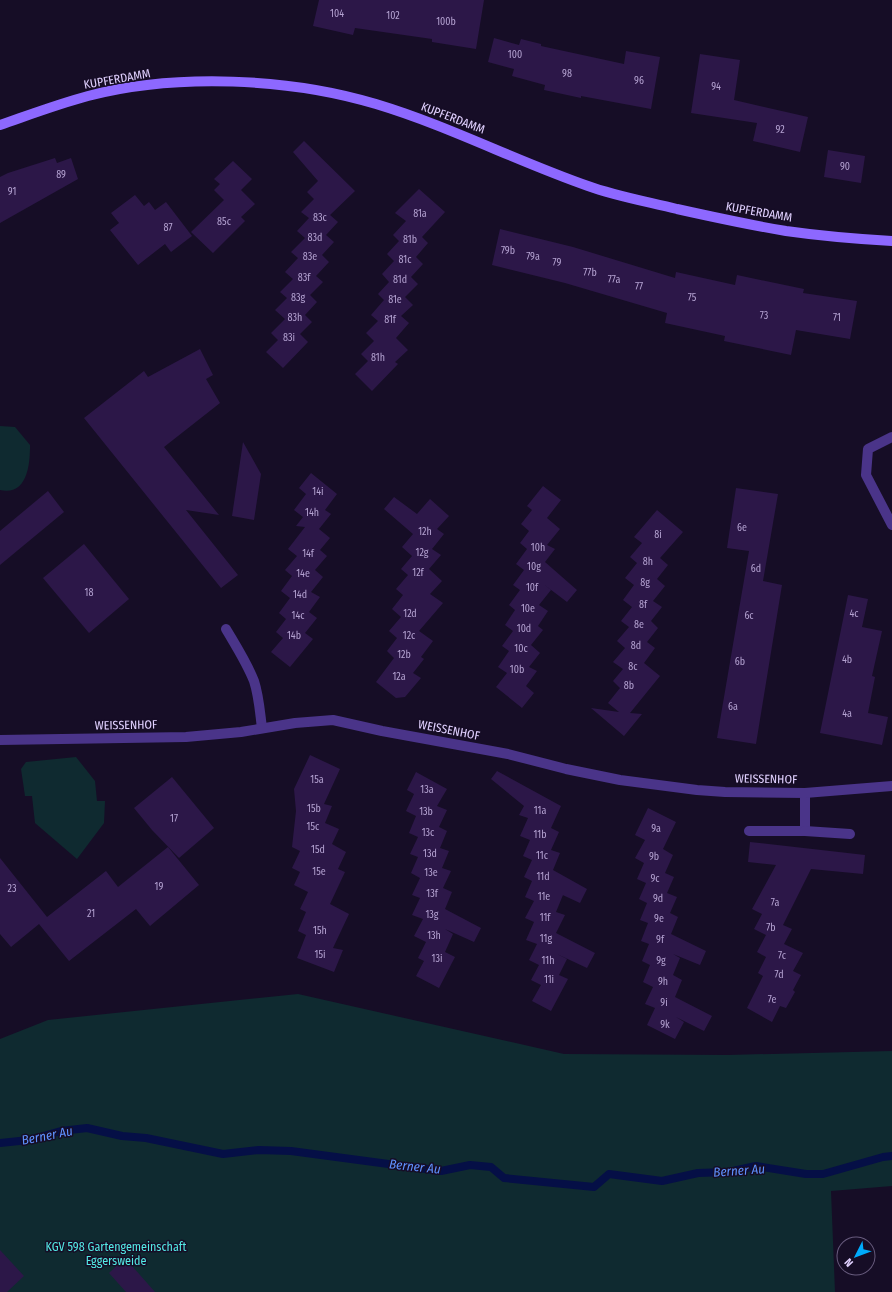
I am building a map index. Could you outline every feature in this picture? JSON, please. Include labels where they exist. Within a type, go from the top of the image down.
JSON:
[{"type":"street","name":"KUPFERDAMM","points":[[0,125],[89,96],[134,87],[168,83],[211,82],[286,86],[339,95],[376,104],[466,136],[589,186],[659,205],[720,219],[785,231],[843,238],[892,241]]},
{"type":"street","points":[[892,437],[868,449],[866,475],[892,525]]},
{"type":"street","points":[[226,629],[239,651],[254,682],[262,728]]},
{"type":"street","name":"WEISSENHOF","points":[[0,740],[186,738],[241,732],[295,723],[333,720],[382,731],[508,754],[566,769],[620,780],[724,792],[805,793],[892,786]]},
{"type":"street","points":[[805,793],[805,832]]},
{"type":"street","points":[[749,831],[850,834]]},
{"type":"green space","points":[[0,426],[15,427],[30,445],[26,476],[22,483],[9,491],[0,490]]},
{"type":"green space","points":[[76,757],[95,781],[97,801],[105,801],[104,823],[77,859],[35,823],[32,796],[25,796],[21,769],[26,762]]},
{"type":"green space","name":"KGV 598 Gartengemeinschaft Eggersweide","points":[[298,994],[564,1054],[728,1055],[892,1051],[892,1186],[831,1191],[835,1292],[0,1292],[0,1039],[48,1020]]},
{"type":"building","points":[[319,0],[484,0],[476,49],[432,42],[432,39],[355,28],[353,35],[313,26]]},
{"type":"building","points":[[494,38],[519,45],[521,39],[541,44],[541,46],[624,64],[626,51],[660,57],[651,109],[581,96],[581,98],[544,90],[545,85],[512,76],[514,69],[488,62]]},
{"type":"building","points":[[700,54],[740,60],[734,100],[808,117],[800,152],[753,141],[757,123],[691,113]]},
{"type":"building","points":[[304,141],[355,191],[330,215],[338,222],[326,235],[334,242],[322,255],[329,262],[316,276],[323,282],[310,295],[317,302],[305,315],[312,322],[300,334],[308,342],[283,368],[266,352],[278,340],[271,333],[285,319],[275,310],[287,298],[280,292],[293,279],[285,272],[298,258],[291,252],[305,238],[297,231],[309,218],[301,212],[314,199],[307,192],[318,181],[293,152]]},
{"type":"building","points":[[828,150],[865,156],[861,183],[824,177]]},
{"type":"building","points":[[55,158],[57,163],[71,158],[78,179],[0,223],[0,177]]},
{"type":"building","points":[[233,161],[252,179],[241,190],[255,204],[241,217],[245,221],[213,253],[191,232],[224,200],[214,190],[220,184],[214,179]]},
{"type":"building","points":[[419,189],[445,212],[422,237],[428,243],[416,257],[423,264],[411,277],[418,284],[405,297],[413,305],[401,316],[409,323],[396,338],[408,350],[395,362],[398,364],[372,391],[355,374],[368,361],[361,354],[374,341],[366,333],[378,321],[371,315],[384,300],[378,294],[389,282],[382,274],[394,261],[387,254],[399,241],[393,235],[406,221],[395,213]]},
{"type":"building","points":[[135,195],[144,206],[149,202],[155,210],[166,202],[192,236],[171,252],[165,244],[138,265],[110,230],[119,223],[111,213]]},
{"type":"building","points":[[500,229],[573,247],[675,278],[676,272],[735,285],[737,275],[804,289],[803,293],[857,301],[850,339],[796,330],[791,355],[724,341],[725,336],[665,323],[667,313],[565,283],[492,265]]},
{"type":"building","points":[[200,349],[213,375],[206,379],[220,403],[164,447],[219,515],[186,510],[238,575],[221,588],[84,418],[144,371],[148,377]]},
{"type":"building","points":[[243,442],[261,474],[254,520],[232,516]]},
{"type":"building","points":[[311,473],[337,494],[325,510],[331,514],[319,529],[330,538],[320,550],[327,556],[315,570],[323,577],[311,592],[320,597],[309,612],[317,618],[305,633],[313,639],[290,667],[271,652],[283,638],[276,632],[286,619],[279,613],[290,598],[281,591],[292,576],[285,570],[297,556],[288,549],[305,527],[296,526],[303,517],[294,510],[306,494],[299,488]]},
{"type":"building","points":[[543,486],[561,500],[547,518],[560,529],[547,545],[555,549],[545,562],[577,590],[567,602],[542,583],[551,590],[539,605],[548,611],[538,626],[543,630],[531,645],[540,653],[529,667],[537,671],[526,686],[534,693],[522,708],[496,687],[507,673],[498,667],[509,651],[502,646],[513,631],[505,625],[515,610],[509,605],[520,590],[513,585],[524,570],[516,564],[527,549],[520,543],[529,531],[521,524],[532,510],[527,506]]},
{"type":"building","points":[[736,488],[778,494],[763,581],[782,585],[756,744],[717,738],[749,551],[727,548]]},
{"type":"building","points":[[48,491],[64,512],[0,565],[0,531]]},
{"type":"building","points":[[394,497],[417,514],[430,499],[449,516],[437,529],[444,534],[432,549],[441,555],[429,569],[442,581],[430,594],[443,603],[419,631],[433,641],[421,657],[424,659],[413,673],[421,678],[405,697],[396,698],[376,682],[394,658],[387,651],[397,638],[389,631],[401,617],[392,609],[403,595],[396,589],[408,575],[401,569],[412,556],[402,547],[413,534],[384,509]]},
{"type":"building","points":[[657,510],[683,532],[660,558],[668,565],[657,579],[665,586],[653,601],[662,607],[651,621],[658,628],[647,642],[655,648],[644,663],[660,676],[630,713],[642,714],[624,736],[591,708],[619,712],[608,703],[620,688],[613,681],[623,669],[613,662],[625,648],[617,641],[629,627],[621,621],[632,607],[623,600],[634,585],[625,578],[637,563],[630,557],[642,543],[634,537]]},
{"type":"building","points":[[84,544],[129,599],[89,633],[43,578]]},
{"type":"building","points":[[848,595],[868,599],[862,627],[882,631],[872,676],[875,677],[868,713],[888,717],[882,745],[820,733]]},
{"type":"building","points":[[310,755],[340,769],[324,804],[332,806],[325,823],[339,829],[332,844],[346,852],[338,869],[345,872],[330,904],[349,914],[333,948],[343,950],[334,972],[297,958],[306,935],[298,931],[306,912],[300,909],[308,892],[294,885],[300,872],[292,868],[300,851],[292,847],[296,811],[294,789]]},
{"type":"building","points":[[497,771],[561,806],[551,828],[559,832],[551,850],[560,853],[553,870],[587,889],[580,903],[563,895],[556,912],[565,915],[556,933],[595,953],[587,968],[557,954],[567,959],[559,975],[568,979],[551,1011],[532,1001],[541,985],[531,980],[539,965],[529,960],[537,944],[526,940],[534,922],[525,918],[534,901],[525,897],[532,881],[524,877],[532,860],[523,856],[530,840],[520,836],[528,818],[519,815],[524,806],[491,779]]},
{"type":"building","points":[[416,772],[447,789],[437,806],[447,810],[439,827],[447,831],[440,848],[449,851],[442,868],[451,871],[443,888],[452,892],[445,909],[481,928],[474,942],[445,929],[453,934],[445,952],[455,957],[439,988],[416,976],[424,961],[418,958],[426,942],[414,936],[423,919],[412,915],[420,898],[412,895],[420,878],[411,873],[418,857],[410,854],[418,837],[409,833],[416,816],[406,811],[414,794],[407,790]]},
{"type":"building","points":[[172,777],[214,828],[179,858],[152,830],[134,808]]},
{"type":"building","points":[[648,808],[676,822],[663,849],[673,855],[665,873],[674,877],[667,893],[677,897],[670,913],[678,917],[671,934],[706,951],[700,965],[673,954],[680,958],[673,975],[682,980],[675,997],[712,1016],[704,1031],[676,1017],[684,1022],[675,1039],[647,1025],[655,1008],[645,1004],[653,987],[643,982],[650,965],[642,961],[649,944],[641,941],[648,923],[640,920],[647,903],[639,899],[646,883],[637,879],[644,863],[635,858],[645,840],[635,835]]},
{"type":"building","points":[[750,842],[865,855],[863,874],[811,869],[783,925],[792,929],[784,944],[803,953],[793,971],[801,975],[793,990],[795,992],[786,1008],[780,1006],[772,1022],[747,1008],[763,976],[758,973],[766,957],[757,952],[766,935],[754,929],[762,914],[752,909],[776,865],[748,862]]},
{"type":"building","points":[[168,847],[199,885],[150,926],[136,909],[69,961],[39,924],[11,947],[0,934],[0,858],[47,917],[106,871],[118,887]]},
{"type":"building","points":[[0,1250],[24,1276],[7,1292],[0,1292]]},
{"type":"building","points":[[125,1258],[155,1292],[126,1292],[109,1273]]},
{"type":"waterway","name":"Berner Au","points":[[0,1143],[29,1140],[61,1131],[87,1128],[122,1136],[146,1138],[223,1154],[259,1150],[291,1151],[441,1171],[470,1165],[491,1167],[504,1178],[594,1187],[609,1174],[662,1181],[698,1173],[728,1172],[756,1166],[806,1174],[823,1174],[883,1157],[892,1156]]}]
